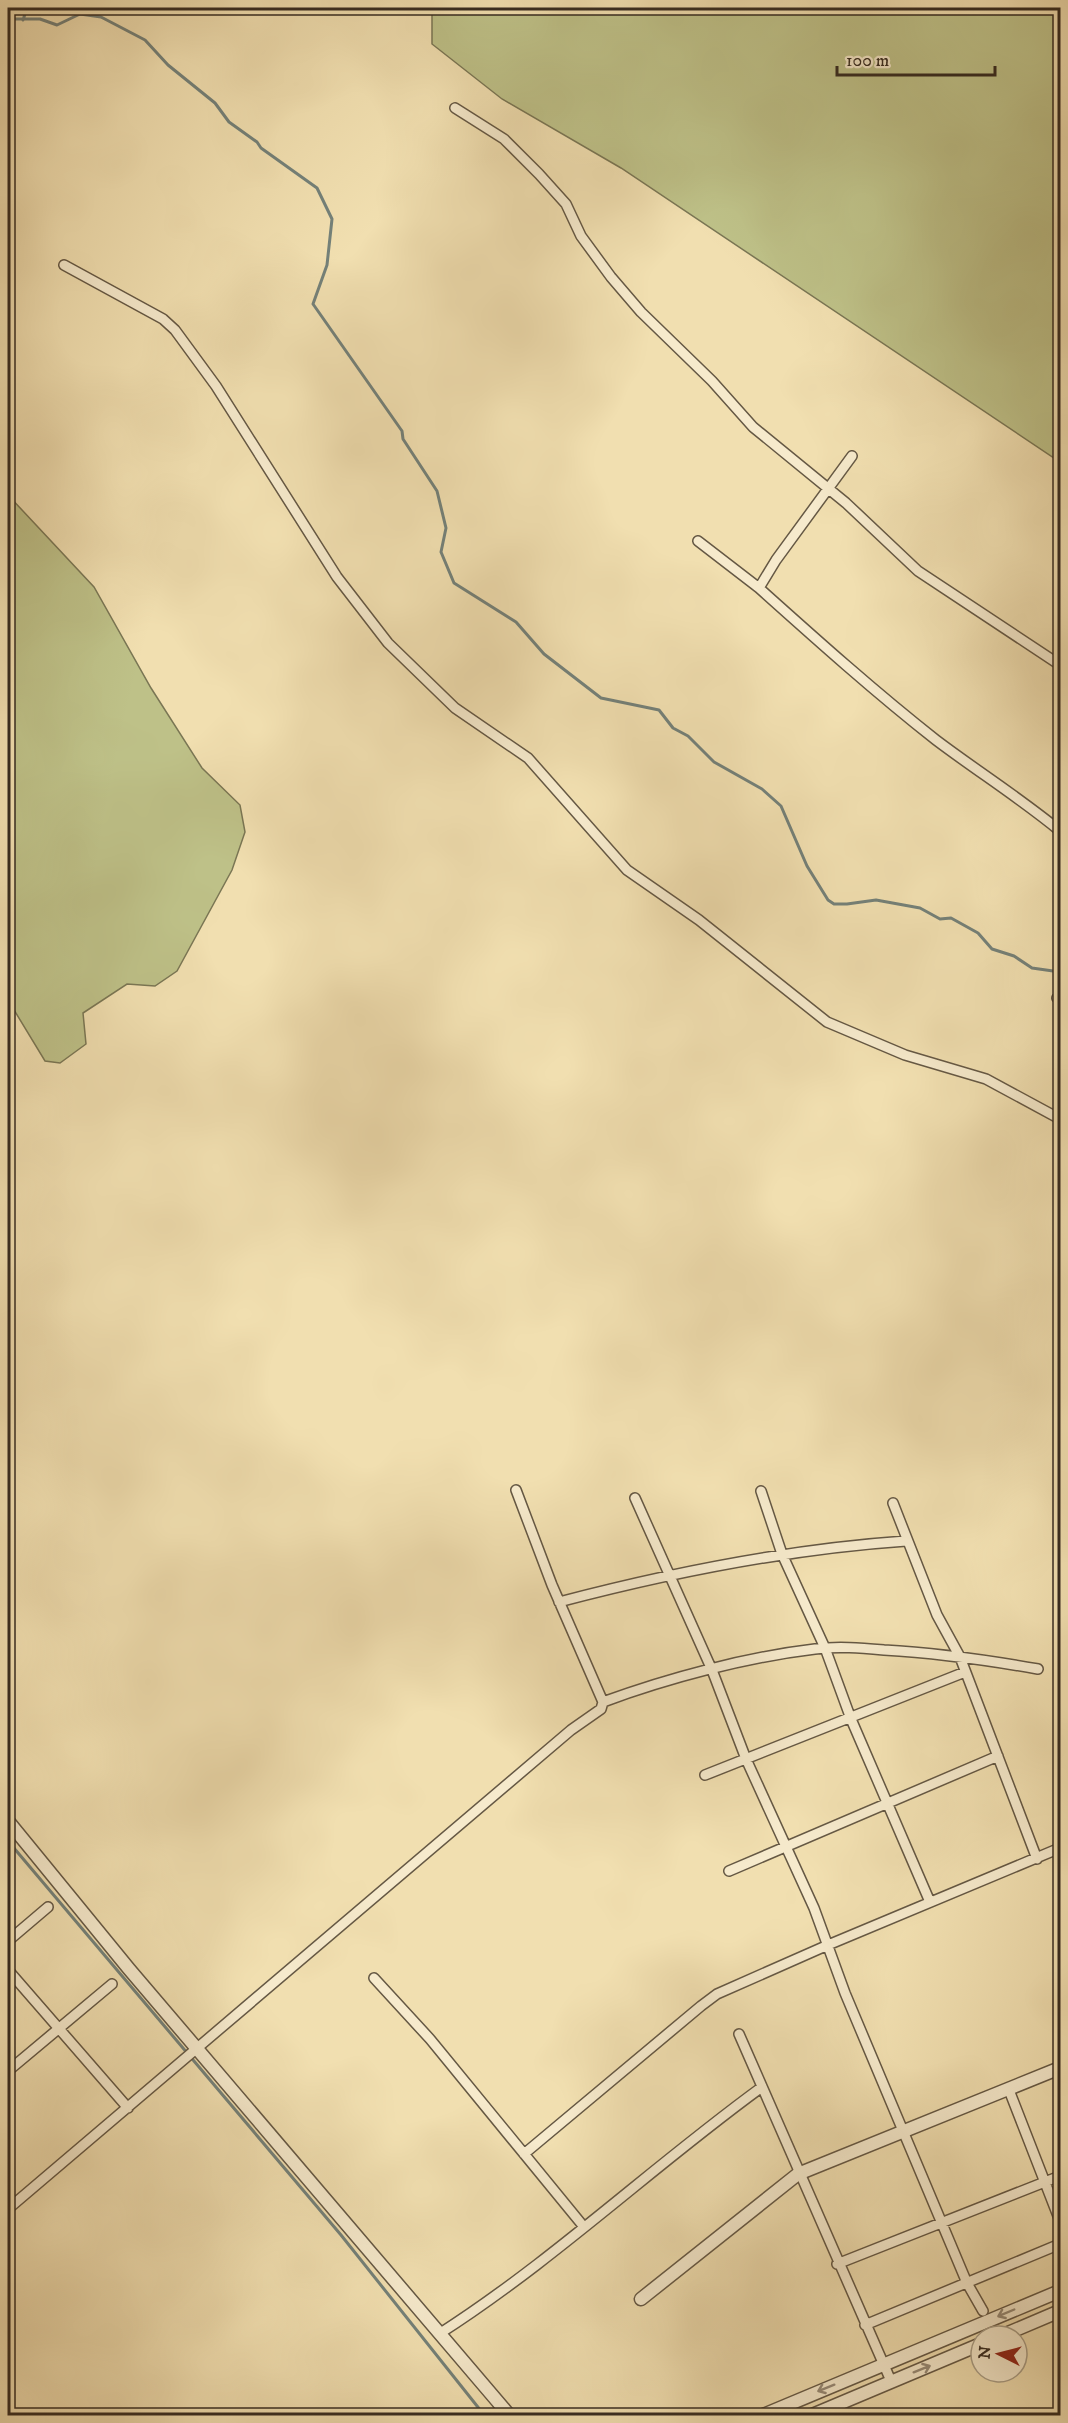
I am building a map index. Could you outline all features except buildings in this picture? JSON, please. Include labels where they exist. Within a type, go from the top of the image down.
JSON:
[{"type":"street","points":[[455,108],[504,139],[539,174],[566,204],[580,236],[641,312],[712,381],[753,427],[828,488],[918,571],[1060,665]]},
{"type":"street","points":[[64,265],[164,319],[176,330],[216,386],[337,577],[388,643],[455,708],[528,758],[627,870],[699,920],[827,1022],[905,1055],[986,1079],[1060,1119]]},
{"type":"street","points":[[759,588],[776,560],[852,456]]},
{"type":"street","points":[[698,541],[759,588],[836,658],[937,740],[1019,797],[1060,831]]},
{"type":"street","points":[[8,2209],[571,1730],[601,1709],[603,1702],[559,1602],[516,1490]]},
{"type":"street","points":[[761,1491],[782,1554],[825,1648],[851,1719],[930,1902]]},
{"type":"street","points":[[635,1498],[712,1670],[746,1759],[828,1945],[845,1993],[967,2283],[983,2311]]},
{"type":"street","points":[[893,1503],[906,1541],[937,1614],[960,1657],[1037,1859]]},
{"type":"street","points":[[559,1602],[670,1574],[782,1554],[906,1541]]},
{"type":"street","points":[[603,1702],[638,1689],[712,1670],[825,1648],[921,1652],[1038,1669]]},
{"type":"street","points":[[705,1775],[965,1672]]},
{"type":"street","points":[[729,1871],[998,1756]]},
{"type":"street","points":[[8,1821],[129,1969],[190,2053],[510,2415]]},
{"type":"street","points":[[524,2154],[717,1994],[1060,1848]]},
{"type":"street","points":[[8,1941],[48,1907]]},
{"type":"street","points":[[8,1970],[128,2108]]},
{"type":"street","points":[[374,1978],[430,2039],[584,2228]]},
{"type":"street","points":[[8,2071],[112,1984]]},
{"type":"street","points":[[739,2034],[837,2264],[891,2381]]},
{"type":"street","points":[[641,2299],[798,2174],[1060,2068]]},
{"type":"street","points":[[439,2334],[584,2228],[711,2124],[762,2087]]},
{"type":"street","points":[[1009,2090],[1060,2221]]},
{"type":"street","points":[[837,2264],[1060,2176]]},
{"type":"street","points":[[865,2325],[1060,2244]]},
{"type":"street","points":[[761,2415],[785,2411],[883,2365],[1060,2291]]},
{"type":"street","points":[[1029,2324],[1060,2311]]},
{"type":"street","points":[[810,2415],[969,2349]]},
{"type":"green space","points":[[438,8],[1060,8],[1060,462],[621,168],[502,99],[432,44],[432,15]]},
{"type":"green space","points":[[8,495],[94,587],[151,688],[202,768],[240,805],[245,832],[232,870],[177,971],[155,986],[127,984],[83,1013],[86,1044],[60,1063],[45,1061],[8,1000]]},
{"type":"waterway","points":[[23,20],[27,8]]},
{"type":"waterway","points":[[8,19],[40,19],[57,25],[80,14],[101,17],[145,40],[168,65],[215,103],[229,122],[317,188],[332,219],[327,265],[313,304],[402,431],[403,439],[437,491],[446,528],[441,552],[454,583],[516,622],[544,654],[601,698],[659,710],[673,728],[688,736],[714,762],[762,789],[781,806],[807,866],[828,900],[834,904],[876,900],[920,908],[940,919],[951,918],[978,933],[992,949],[1014,956],[1032,968],[1060,972]]},
{"type":"waterway","points":[[8,1841],[341,2235],[485,2416]]}]
